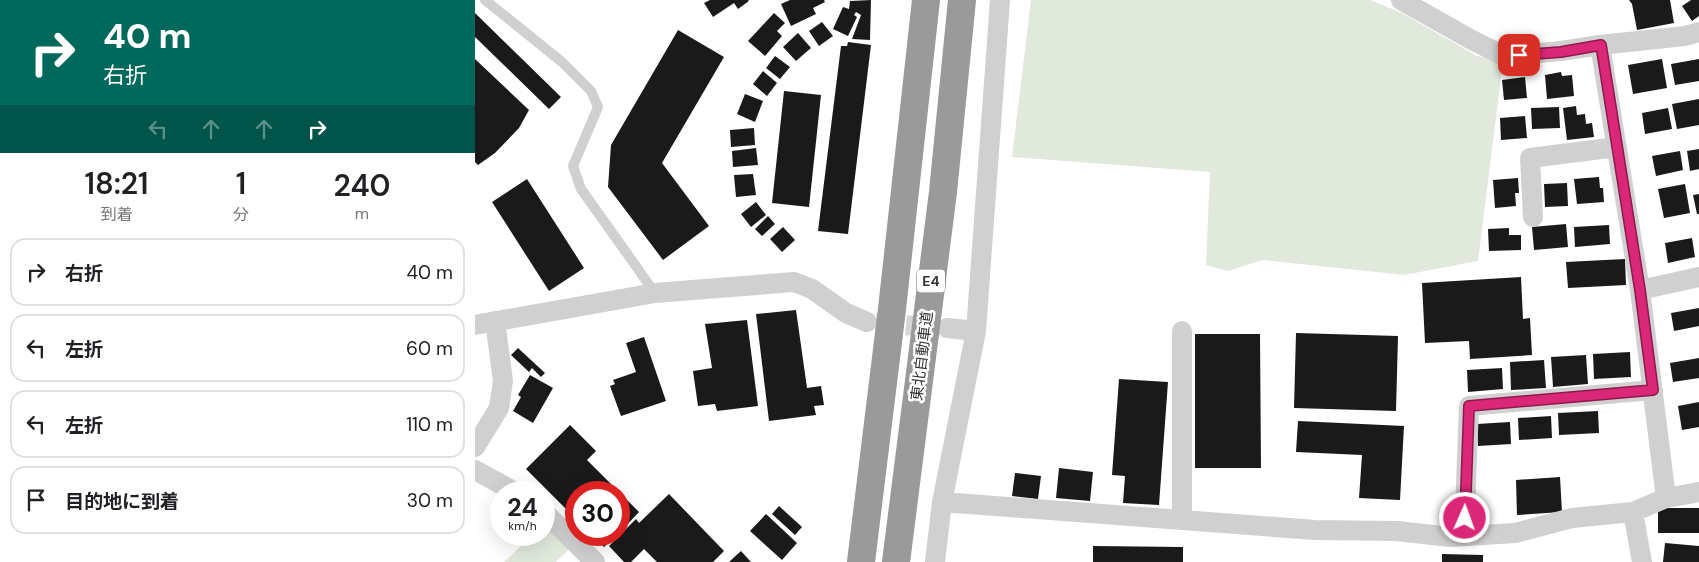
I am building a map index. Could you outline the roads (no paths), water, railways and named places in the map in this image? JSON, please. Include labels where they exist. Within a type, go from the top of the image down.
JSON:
[{"type":"highway","name":"E4","points":[[861,562],[893,300],[926,0]]},
{"type":"highway","name":"東北自動車道","points":[[896,562],[943,192],[962,0]]},
{"type":"street","points":[[935,562],[942,502],[976,330],[1000,0]]},
{"type":"street","points":[[1401,0],[1500,54],[1544,53],[1685,36],[1699,32]]},
{"type":"street","points":[[1601,45],[1640,290],[1666,498]]},
{"type":"street","points":[[1533,217],[1530,158],[1617,147]]},
{"type":"street","points":[[1640,290],[1699,277]]},
{"type":"street","points":[[475,325],[655,293],[793,282],[812,289],[846,314],[867,322]]},
{"type":"street","points":[[475,447],[499,408],[503,381],[495,321]]},
{"type":"street","points":[[947,328],[976,330]]},
{"type":"street","points":[[1181,330],[1182,520]]},
{"type":"street","points":[[1464,536],[1469,406],[1653,390]]},
{"type":"street","points":[[475,470],[495,481]]},
{"type":"street","points":[[942,502],[1315,530],[1397,531],[1450,537],[1515,533],[1571,518],[1633,512],[1666,498],[1699,492]]},
{"type":"street","points":[[1633,512],[1642,562]]},
{"type":"street","points":[[555,523],[595,562]]},
{"type":"lane","points":[[485,0],[561,62],[591,91],[598,107],[573,166],[581,189],[655,293]]},
{"type":"tunnel","points":[[876,323],[940,328]]}]
